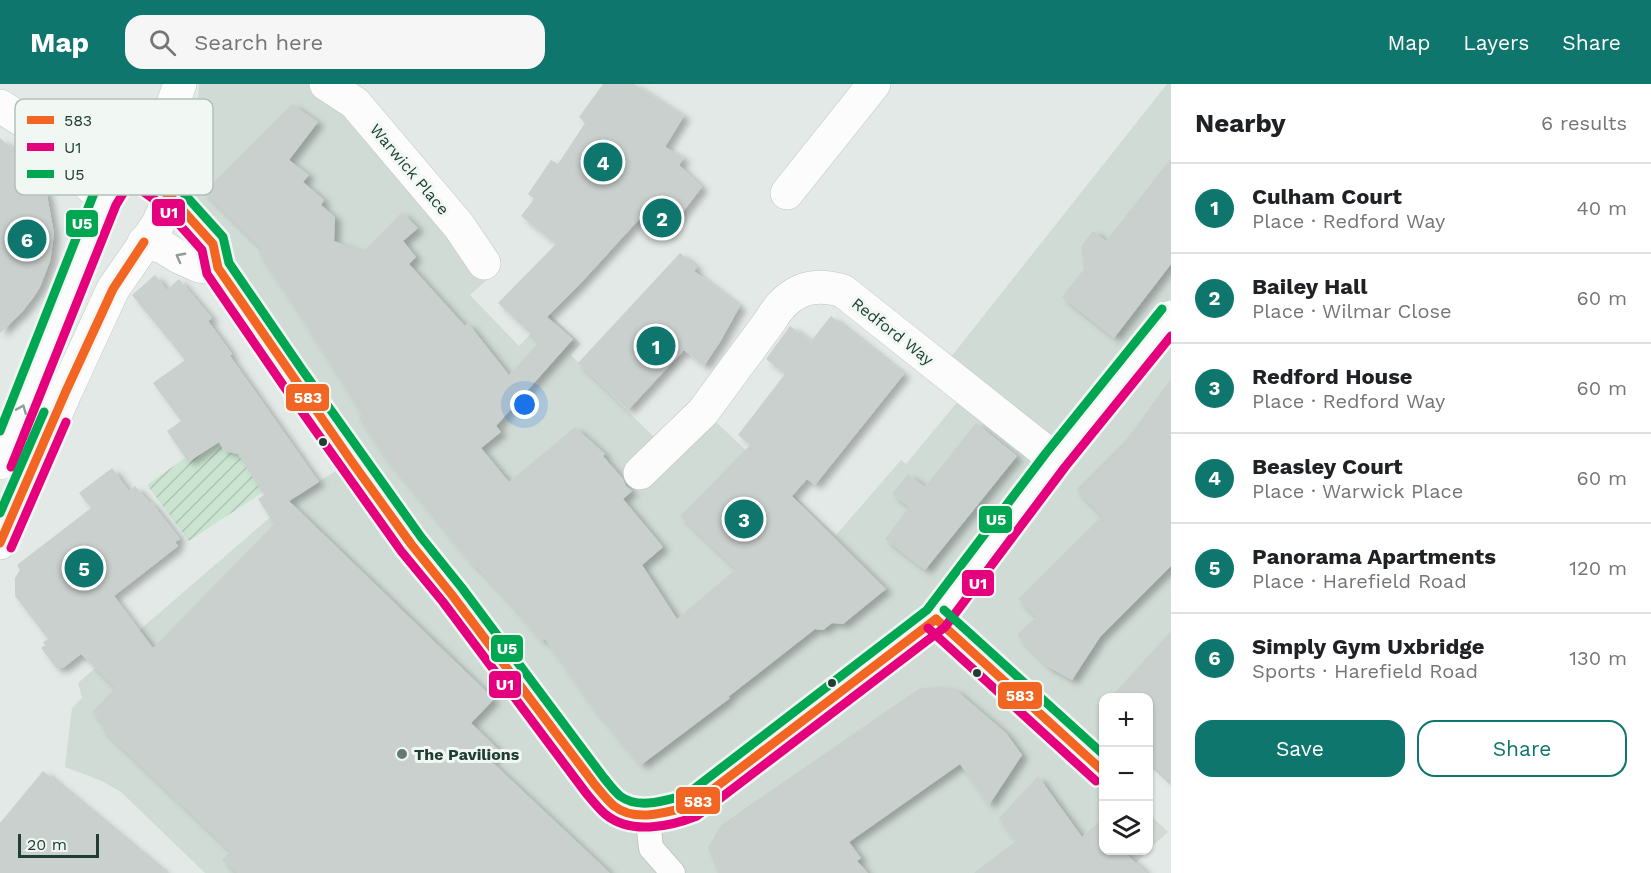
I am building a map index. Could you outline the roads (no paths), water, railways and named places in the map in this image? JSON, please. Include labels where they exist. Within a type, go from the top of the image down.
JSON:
[{"type":"street","name":"Warwick Place","points":[[326,84],[355,103],[459,226],[484,263]]},
{"type":"street","points":[[787,193],[873,84]]},
{"type":"street","points":[[0,106],[15,116]]},
{"type":"street","points":[[101,195],[105,199]]},
{"type":"street","points":[[0,463],[108,195]]},
{"type":"street","points":[[0,543],[113,289],[158,224],[170,195],[213,244],[218,268],[411,544],[595,785],[620,809],[648,817],[691,806],[936,619],[1056,460],[1171,317]]},
{"type":"street","points":[[144,242],[163,247],[199,266],[218,268]]},
{"type":"street","name":"Redford Way","points":[[640,473],[703,412],[784,302],[798,292],[818,286],[843,291],[1056,460]]},
{"type":"street","points":[[648,817],[651,848],[673,873]]},
{"type":"place","name":"Beasley Court","points":[[603,162]]},
{"type":"place","name":"Bailey Hall","points":[[662,218]]},
{"type":"place","name":"Simply Gym Uxbridge","points":[[27,239]]},
{"type":"place","name":"Culham Court","points":[[656,346]]},
{"type":"place","name":"Redford House","points":[[744,519]]},
{"type":"place","name":"Panorama Apartments","points":[[84,568]]},
{"type":"place","name":"The Pavilions","points":[[402,754]]}]
